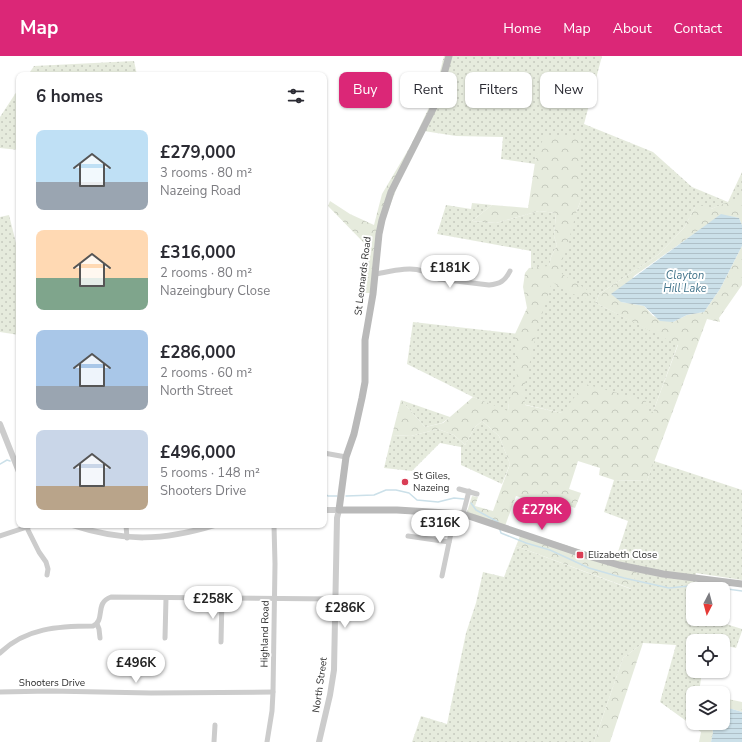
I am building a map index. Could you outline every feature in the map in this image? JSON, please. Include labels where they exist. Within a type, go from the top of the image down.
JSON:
[{"type":"main road","name":"St Leonards Road","points":[[339,510],[346,457],[354,434],[365,382],[365,340],[375,274],[379,234],[385,208],[391,192],[436,103],[450,56]]},
{"type":"main road","points":[[339,510],[389,510],[463,514],[619,565],[663,574],[742,584]]},
{"type":"street","points":[[375,274],[414,269],[421,270],[432,277],[439,279],[488,285],[502,282],[510,271]]},
{"type":"street","points":[[0,424],[16,464]]},
{"type":"street","points":[[327,454],[346,457]]},
{"type":"street","points":[[459,489],[477,494]]},
{"type":"street","points":[[463,514],[468,492]]},
{"type":"street","points":[[327,510],[339,510]]},
{"type":"street","name":"North Street","points":[[319,742],[334,670],[337,518],[339,510]]},
{"type":"street","points":[[442,576],[455,514]]},
{"type":"street","points":[[0,536],[27,528],[39,552],[46,562],[48,569],[47,575]]},
{"type":"street","points":[[82,528],[106,535],[126,538],[165,536],[206,528]]},
{"type":"street","points":[[126,528],[126,538]]},
{"type":"street","name":"Highland Road","points":[[267,742],[272,711],[273,692],[276,564],[274,528]]},
{"type":"street","points":[[408,536],[449,542]]},
{"type":"street","points":[[100,638],[97,624],[102,602],[106,598],[111,597],[336,599]]},
{"type":"street","points":[[166,598],[166,638]]},
{"type":"street","points":[[221,642],[222,598]]},
{"type":"street","points":[[0,653],[15,641],[37,632],[59,627],[93,626],[97,624]]},
{"type":"street","name":"Shooters Drive","points":[[0,692],[273,692]]},
{"type":"street","points":[[214,742],[215,725]]},
{"type":"green space","points":[[444,56],[450,56],[446,72],[440,72]]},
{"type":"green space","points":[[450,56],[602,56],[597,75],[597,72],[540,72],[540,108],[588,108],[584,124],[653,152],[692,187],[728,202],[742,172],[742,212],[729,202],[711,209],[695,207],[684,228],[658,255],[599,294],[596,303],[678,344],[653,412],[562,413],[509,401],[508,412],[473,397],[407,364],[413,322],[528,335],[581,200],[536,156],[535,164],[501,159],[503,137],[456,136],[424,131],[432,108],[457,108],[457,72],[444,72]]},
{"type":"green space","points":[[134,61],[136,72],[30,72],[34,66]]},
{"type":"green space","points":[[16,93],[16,150],[0,148],[0,117]]},
{"type":"green space","points":[[429,108],[436,108],[411,151],[381,229],[375,293],[363,293],[366,245],[328,206],[330,201],[350,214],[374,225],[382,194],[411,145]]},
{"type":"green space","points":[[579,136],[581,200],[560,266],[562,274],[586,289],[596,303],[599,294],[658,255],[684,228],[695,207],[705,205],[711,209],[742,196],[742,225],[739,218],[721,215],[634,276],[621,302],[644,306],[653,316],[673,322],[687,315],[704,312],[720,289],[742,246],[742,285],[719,318],[720,322],[707,319],[647,481],[614,480],[599,475],[600,468],[578,461],[569,489],[581,493],[575,508],[548,499],[546,505],[516,496],[505,526],[467,512],[472,496],[478,497],[475,506],[493,511],[510,464],[499,436],[482,421],[475,427],[465,445],[454,435],[438,429],[411,436],[392,435],[401,400],[425,427],[443,423],[473,397],[508,411],[509,401],[517,379],[515,334],[527,308],[523,287],[525,273],[529,268],[549,266],[551,257],[557,245],[554,236],[556,213],[539,211],[496,223],[472,221],[492,205],[528,208],[536,156],[544,137]],"holes":[[[552,282],[568,292],[596,303],[678,345],[653,412],[648,411],[646,401],[585,384],[562,413],[525,405],[524,388],[537,331]]]},
{"type":"green space","points":[[472,203],[492,205],[472,221],[496,223],[539,211],[556,213],[554,236],[557,245],[551,257],[549,267],[531,268],[531,251],[437,234],[446,205],[471,209]]},
{"type":"green space","points":[[9,215],[16,243],[16,335],[0,332],[0,217]]},
{"type":"green space","points":[[401,400],[450,417],[442,423],[425,427]]},
{"type":"green space","points":[[482,421],[499,436],[510,464],[502,484],[461,465],[461,447],[440,443],[412,471],[384,468],[392,435],[411,436],[438,429],[454,435],[465,445],[475,427]]},
{"type":"green space","points":[[654,461],[742,490],[742,580],[696,573],[695,582],[686,582],[686,626],[730,625],[742,629],[742,631],[736,648],[730,647],[730,634],[686,634],[686,678],[701,678],[700,686],[686,686],[686,721],[660,702],[676,645],[643,643],[623,658],[594,742],[412,742],[421,716],[447,724],[466,633],[476,603],[483,572],[504,577],[516,546],[631,589],[615,561],[628,521],[604,512],[614,480],[647,481]]},
{"type":"green space","points":[[522,531],[615,561],[638,565],[632,589],[516,546]]},
{"type":"green space","points":[[643,643],[610,742],[594,742],[623,658]]},
{"type":"green space","points":[[730,699],[742,702],[742,712],[730,709]]},
{"type":"green space","points":[[698,730],[713,730],[711,742],[699,742],[701,732]]},
{"type":"water","name":"Clayton Hill Lake","points":[[721,214],[739,218],[742,225],[742,246],[720,289],[704,312],[687,315],[673,322],[660,321],[644,306],[621,302],[611,294]]},
{"type":"water","points":[[730,709],[742,712],[742,742],[711,742],[713,730],[730,730]]},
{"type":"waterway","points":[[0,464],[7,460],[10,461]]},
{"type":"waterway","points":[[346,496],[374,495],[386,490],[396,490],[409,493],[417,500],[438,502],[454,498],[464,499]]},
{"type":"waterway","points":[[327,495],[337,496]]},
{"type":"waterway","points":[[471,503],[476,510],[498,522]]},
{"type":"waterway","points":[[500,530],[501,533],[526,543],[550,550],[589,568],[624,578],[669,588],[699,585],[742,591]]},
{"type":"place","name":"St Giles, Nazeing","points":[[405,482]]},
{"type":"place","name":"Elizabeth Close","points":[[580,555]]}]
